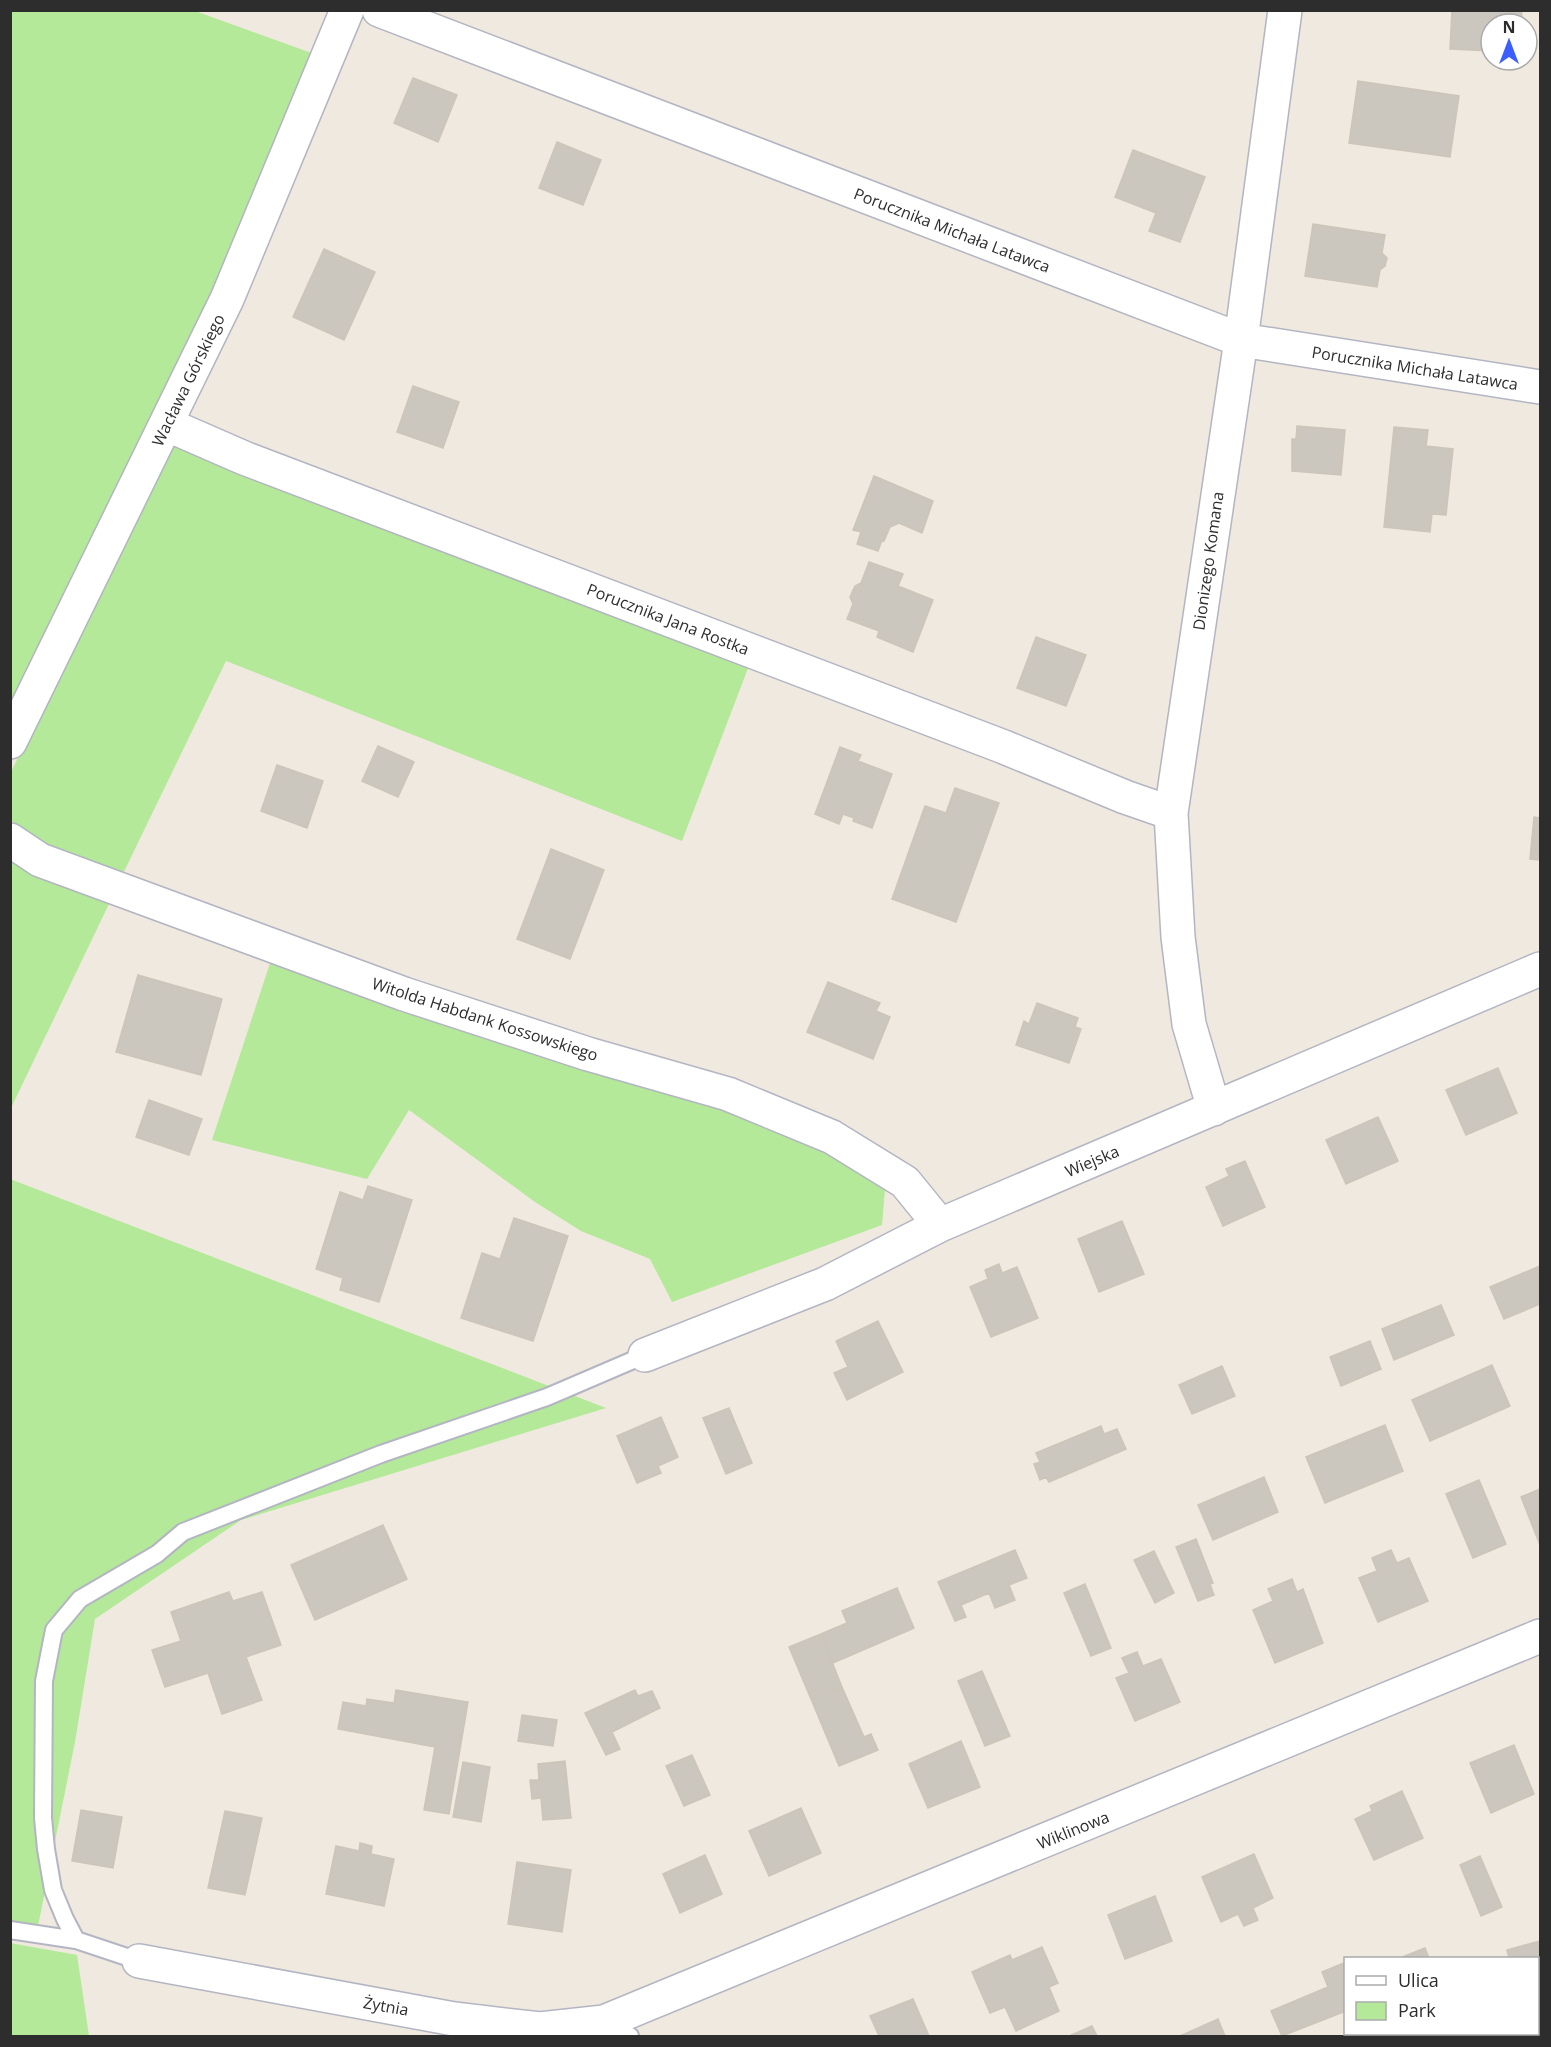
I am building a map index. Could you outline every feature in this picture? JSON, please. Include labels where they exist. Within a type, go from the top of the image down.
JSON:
[{"type":"street","name":"Wacława Górskiego","points":[[10,742],[228,299],[347,10]]},
{"type":"street","name":"Porucznika Michała Latawca","points":[[379,10],[1241,340],[1540,387]]},
{"type":"street","name":"Dionizego Komana","points":[[1214,1109],[1189,1024],[1178,937],[1171,813],[1241,340],[1285,10]]},
{"type":"street","name":"Porucznika Jana Rostka","points":[[166,424],[244,458],[1004,747],[1125,797],[1171,813]]},
{"type":"street","name":"Witolda Habdank Kossowskiego","points":[[10,840],[40,860],[404,994],[588,1054],[739,1098],[832,1137],[905,1182],[940,1225]]},
{"type":"street","name":"Wiejska","points":[[645,1355],[825,1284],[940,1225],[1540,969]]},
{"type":"street","name":"Wiklinowa","points":[[617,2029],[1540,1636]]},
{"type":"street","name":"Żytnia","points":[[139,1961],[454,2019],[540,2029],[617,2029]]},
{"type":"lane","points":[[76,1940],[53,1890],[45,1849],[43,1818],[44,1681],[54,1630],[80,1599],[157,1554],[183,1532],[381,1454],[547,1397],[645,1355]]},
{"type":"lane","points":[[10,1929],[76,1940],[139,1961]]},
{"type":"green space","points":[[11,11],[195,11],[317,55],[173,382],[11,714]]},
{"type":"green space","points":[[174,438],[750,663],[682,841],[226,661],[119,882],[40,846],[12,821],[10,774]]},
{"type":"green space","points":[[11,854],[109,904],[11,1108]]},
{"type":"green space","points":[[272,957],[776,1123],[885,1189],[882,1225],[672,1302],[650,1259],[581,1231],[535,1202],[409,1110],[367,1179],[212,1140]]},
{"type":"green space","points":[[10,1179],[606,1408],[241,1520],[95,1619],[75,1742],[37,1931],[10,1922]]},
{"type":"green space","points":[[10,1943],[77,1955],[89,2036],[11,2036]]},
{"type":"building","points":[[1452,10],[1522,10],[1522,12],[1479,12],[1479,50],[1450,49]]},
{"type":"building","points":[[413,78],[457,95],[438,142],[394,123]]},
{"type":"building","points":[[1358,81],[1459,96],[1450,157],[1349,143]]},
{"type":"building","points":[[557,142],[601,160],[583,205],[539,188]]},
{"type":"building","points":[[1133,150],[1205,177],[1180,242],[1149,231],[1156,213],[1115,197]]},
{"type":"building","points":[[1313,224],[1385,235],[1382,253],[1387,258],[1385,266],[1380,270],[1377,287],[1305,276]]},
{"type":"building","points":[[324,249],[375,272],[344,340],[293,317]]},
{"type":"building","points":[[413,386],[459,402],[443,448],[397,432]]},
{"type":"building","points":[[1297,426],[1345,430],[1341,475],[1292,471],[1292,439],[1296,439]]},
{"type":"building","points":[[1394,427],[1428,430],[1426,446],[1453,449],[1446,515],[1432,514],[1430,532],[1384,527]]},
{"type":"building","points":[[874,476],[933,501],[922,533],[899,523],[890,527],[878,551],[857,544],[861,532],[853,530]]},
{"type":"building","points":[[869,562],[903,574],[898,586],[933,600],[913,652],[877,637],[879,631],[847,619],[853,604],[850,597],[855,586],[861,583]]},
{"type":"building","points":[[1036,637],[1086,655],[1066,706],[1017,688]]},
{"type":"building","points":[[378,746],[414,762],[398,797],[362,781]]},
{"type":"building","points":[[840,747],[861,755],[858,761],[892,774],[872,828],[853,821],[854,818],[843,814],[839,824],[815,814]]},
{"type":"building","points":[[277,765],[323,781],[307,828],[261,811]]},
{"type":"building","points":[[955,788],[999,803],[956,922],[892,899],[925,806],[946,813]]},
{"type":"building","points":[[1534,817],[1540,818],[1540,860],[1530,859]]},
{"type":"building","points":[[551,849],[604,870],[570,959],[517,939]]},
{"type":"building","points":[[138,975],[222,999],[201,1075],[116,1052]]},
{"type":"building","points":[[828,982],[880,1003],[876,1011],[890,1017],[873,1059],[807,1032]]},
{"type":"building","points":[[1037,1003],[1078,1018],[1075,1027],[1081,1029],[1069,1063],[1016,1045],[1024,1021],[1029,1024]]},
{"type":"building","points":[[1498,1068],[1517,1113],[1466,1135],[1446,1090]]},
{"type":"building","points":[[149,1100],[202,1119],[189,1155],[136,1137]]},
{"type":"building","points":[[1378,1117],[1398,1161],[1346,1184],[1326,1140]]},
{"type":"building","points":[[1245,1161],[1265,1207],[1223,1226],[1206,1187],[1229,1176],[1226,1169]]},
{"type":"building","points":[[368,1186],[412,1200],[379,1302],[340,1290],[343,1278],[316,1269],[340,1192],[363,1200]]},
{"type":"building","points":[[514,1218],[568,1236],[533,1341],[461,1318],[482,1253],[500,1259]]},
{"type":"building","points":[[1122,1221],[1144,1274],[1099,1292],[1078,1239]]},
{"type":"building","points":[[999,1264],[1002,1273],[1017,1267],[1038,1318],[991,1337],[970,1287],[988,1279],[985,1270]]},
{"type":"building","points":[[1540,1266],[1540,1304],[1504,1319],[1490,1287]]},
{"type":"building","points":[[1441,1305],[1454,1335],[1394,1360],[1382,1329]]},
{"type":"building","points":[[878,1321],[903,1372],[847,1400],[834,1373],[848,1367],[836,1341]]},
{"type":"building","points":[[1370,1341],[1381,1369],[1341,1386],[1330,1357]]},
{"type":"building","points":[[1492,1365],[1510,1406],[1430,1441],[1412,1400]]},
{"type":"building","points":[[1222,1366],[1235,1396],[1192,1414],[1179,1385]]},
{"type":"building","points":[[729,1408],[752,1463],[726,1474],[703,1418]]},
{"type":"building","points":[[661,1417],[678,1457],[658,1466],[661,1473],[637,1483],[617,1436]]},
{"type":"building","points":[[1385,1425],[1403,1471],[1325,1503],[1306,1457]]},
{"type":"building","points":[[1101,1426],[1104,1434],[1117,1429],[1126,1449],[1049,1482],[1046,1477],[1040,1480],[1034,1464],[1040,1462],[1036,1453]]},
{"type":"building","points":[[1264,1477],[1278,1512],[1213,1540],[1198,1505]]},
{"type":"building","points":[[1479,1480],[1506,1544],[1473,1558],[1446,1494]]},
{"type":"building","points":[[1540,1489],[1540,1545],[1521,1497]]},
{"type":"building","points":[[383,1525],[407,1579],[315,1620],[291,1565]]},
{"type":"building","points":[[1196,1539],[1213,1583],[1210,1584],[1214,1595],[1198,1601],[1176,1547]]},
{"type":"building","points":[[1015,1550],[1027,1578],[1009,1585],[1015,1600],[995,1608],[989,1593],[961,1605],[966,1617],[955,1621],[938,1582]]},
{"type":"building","points":[[1391,1550],[1397,1563],[1409,1558],[1428,1601],[1378,1622],[1359,1578],[1377,1571],[1372,1558]]},
{"type":"building","points":[[1154,1551],[1174,1593],[1155,1603],[1134,1560]]},
{"type":"building","points":[[1292,1579],[1297,1592],[1303,1589],[1323,1643],[1275,1663],[1253,1610],[1273,1601],[1268,1589]]},
{"type":"building","points":[[1085,1584],[1111,1648],[1091,1656],[1064,1593]]},
{"type":"building","points":[[897,1588],[914,1628],[833,1663],[821,1634],[847,1623],[842,1611]]},
{"type":"building","points":[[229,1592],[233,1601],[262,1592],[281,1645],[246,1657],[262,1700],[222,1714],[208,1673],[165,1687],[152,1650],[181,1641],[171,1612]]},
{"type":"building","points":[[821,1634],[842,1687],[811,1699],[789,1647]]},
{"type":"building","points":[[1137,1652],[1143,1666],[1161,1659],[1180,1702],[1135,1721],[1116,1678],[1129,1673],[1122,1658]]},
{"type":"building","points":[[982,1671],[1010,1736],[985,1746],[958,1681]]},
{"type":"building","points":[[842,1687],[864,1737],[871,1734],[878,1750],[839,1766],[811,1699]]},
{"type":"building","points":[[396,1690],[468,1702],[449,1814],[424,1810],[435,1747],[338,1729],[343,1702],[366,1706],[367,1699],[394,1703]]},
{"type":"building","points":[[635,1690],[638,1696],[652,1691],[660,1708],[612,1732],[620,1749],[606,1755],[585,1713]]},
{"type":"building","points":[[522,1715],[557,1720],[553,1746],[518,1741]]},
{"type":"building","points":[[961,1741],[980,1787],[928,1808],[909,1764]]},
{"type":"building","points":[[1514,1745],[1534,1794],[1491,1813],[1470,1763]]},
{"type":"building","points":[[692,1755],[710,1795],[684,1806],[666,1766]]},
{"type":"building","points":[[565,1761],[571,1818],[543,1820],[541,1798],[532,1799],[530,1780],[539,1780],[538,1764]]},
{"type":"building","points":[[463,1762],[490,1767],[481,1822],[453,1817]]},
{"type":"building","points":[[1402,1791],[1423,1838],[1374,1860],[1355,1819],[1372,1811],[1370,1806]]},
{"type":"building","points":[[801,1808],[821,1853],[769,1876],[749,1831]]},
{"type":"building","points":[[81,1810],[122,1817],[113,1868],[72,1861]]},
{"type":"building","points":[[225,1811],[262,1818],[245,1895],[208,1888]]},
{"type":"building","points":[[360,1843],[372,1846],[371,1854],[394,1859],[384,1906],[326,1894],[336,1846],[359,1851]]},
{"type":"building","points":[[1254,1854],[1273,1898],[1253,1908],[1258,1920],[1244,1926],[1238,1914],[1221,1922],[1202,1877]]},
{"type":"building","points":[[705,1855],[722,1894],[680,1913],[663,1874]]},
{"type":"building","points":[[1480,1856],[1502,1907],[1481,1916],[1460,1865]]},
{"type":"building","points":[[517,1862],[571,1870],[562,1932],[508,1924]]},
{"type":"building","points":[[1155,1896],[1172,1941],[1125,1959],[1108,1915]]},
{"type":"building","points":[[1540,1941],[1540,1968],[1539,1957],[1509,1957],[1507,1950]]},
{"type":"building","points":[[1042,1947],[1058,1983],[1049,1987],[1059,2011],[1016,2031],[1005,2007],[990,2013],[972,1972],[1010,1955],[1012,1960]]},
{"type":"building","points":[[1425,1948],[1429,1957],[1402,1957]]},
{"type":"building","points":[[1344,1963],[1344,2012],[1282,2036],[1271,2011],[1328,1987],[1322,1972]]},
{"type":"building","points":[[913,1999],[929,2036],[879,2036],[870,2016]]},
{"type":"building","points":[[1218,2019],[1225,2036],[1180,2036]]},
{"type":"building","points":[[1092,2026],[1097,2036],[1069,2036]]}]
